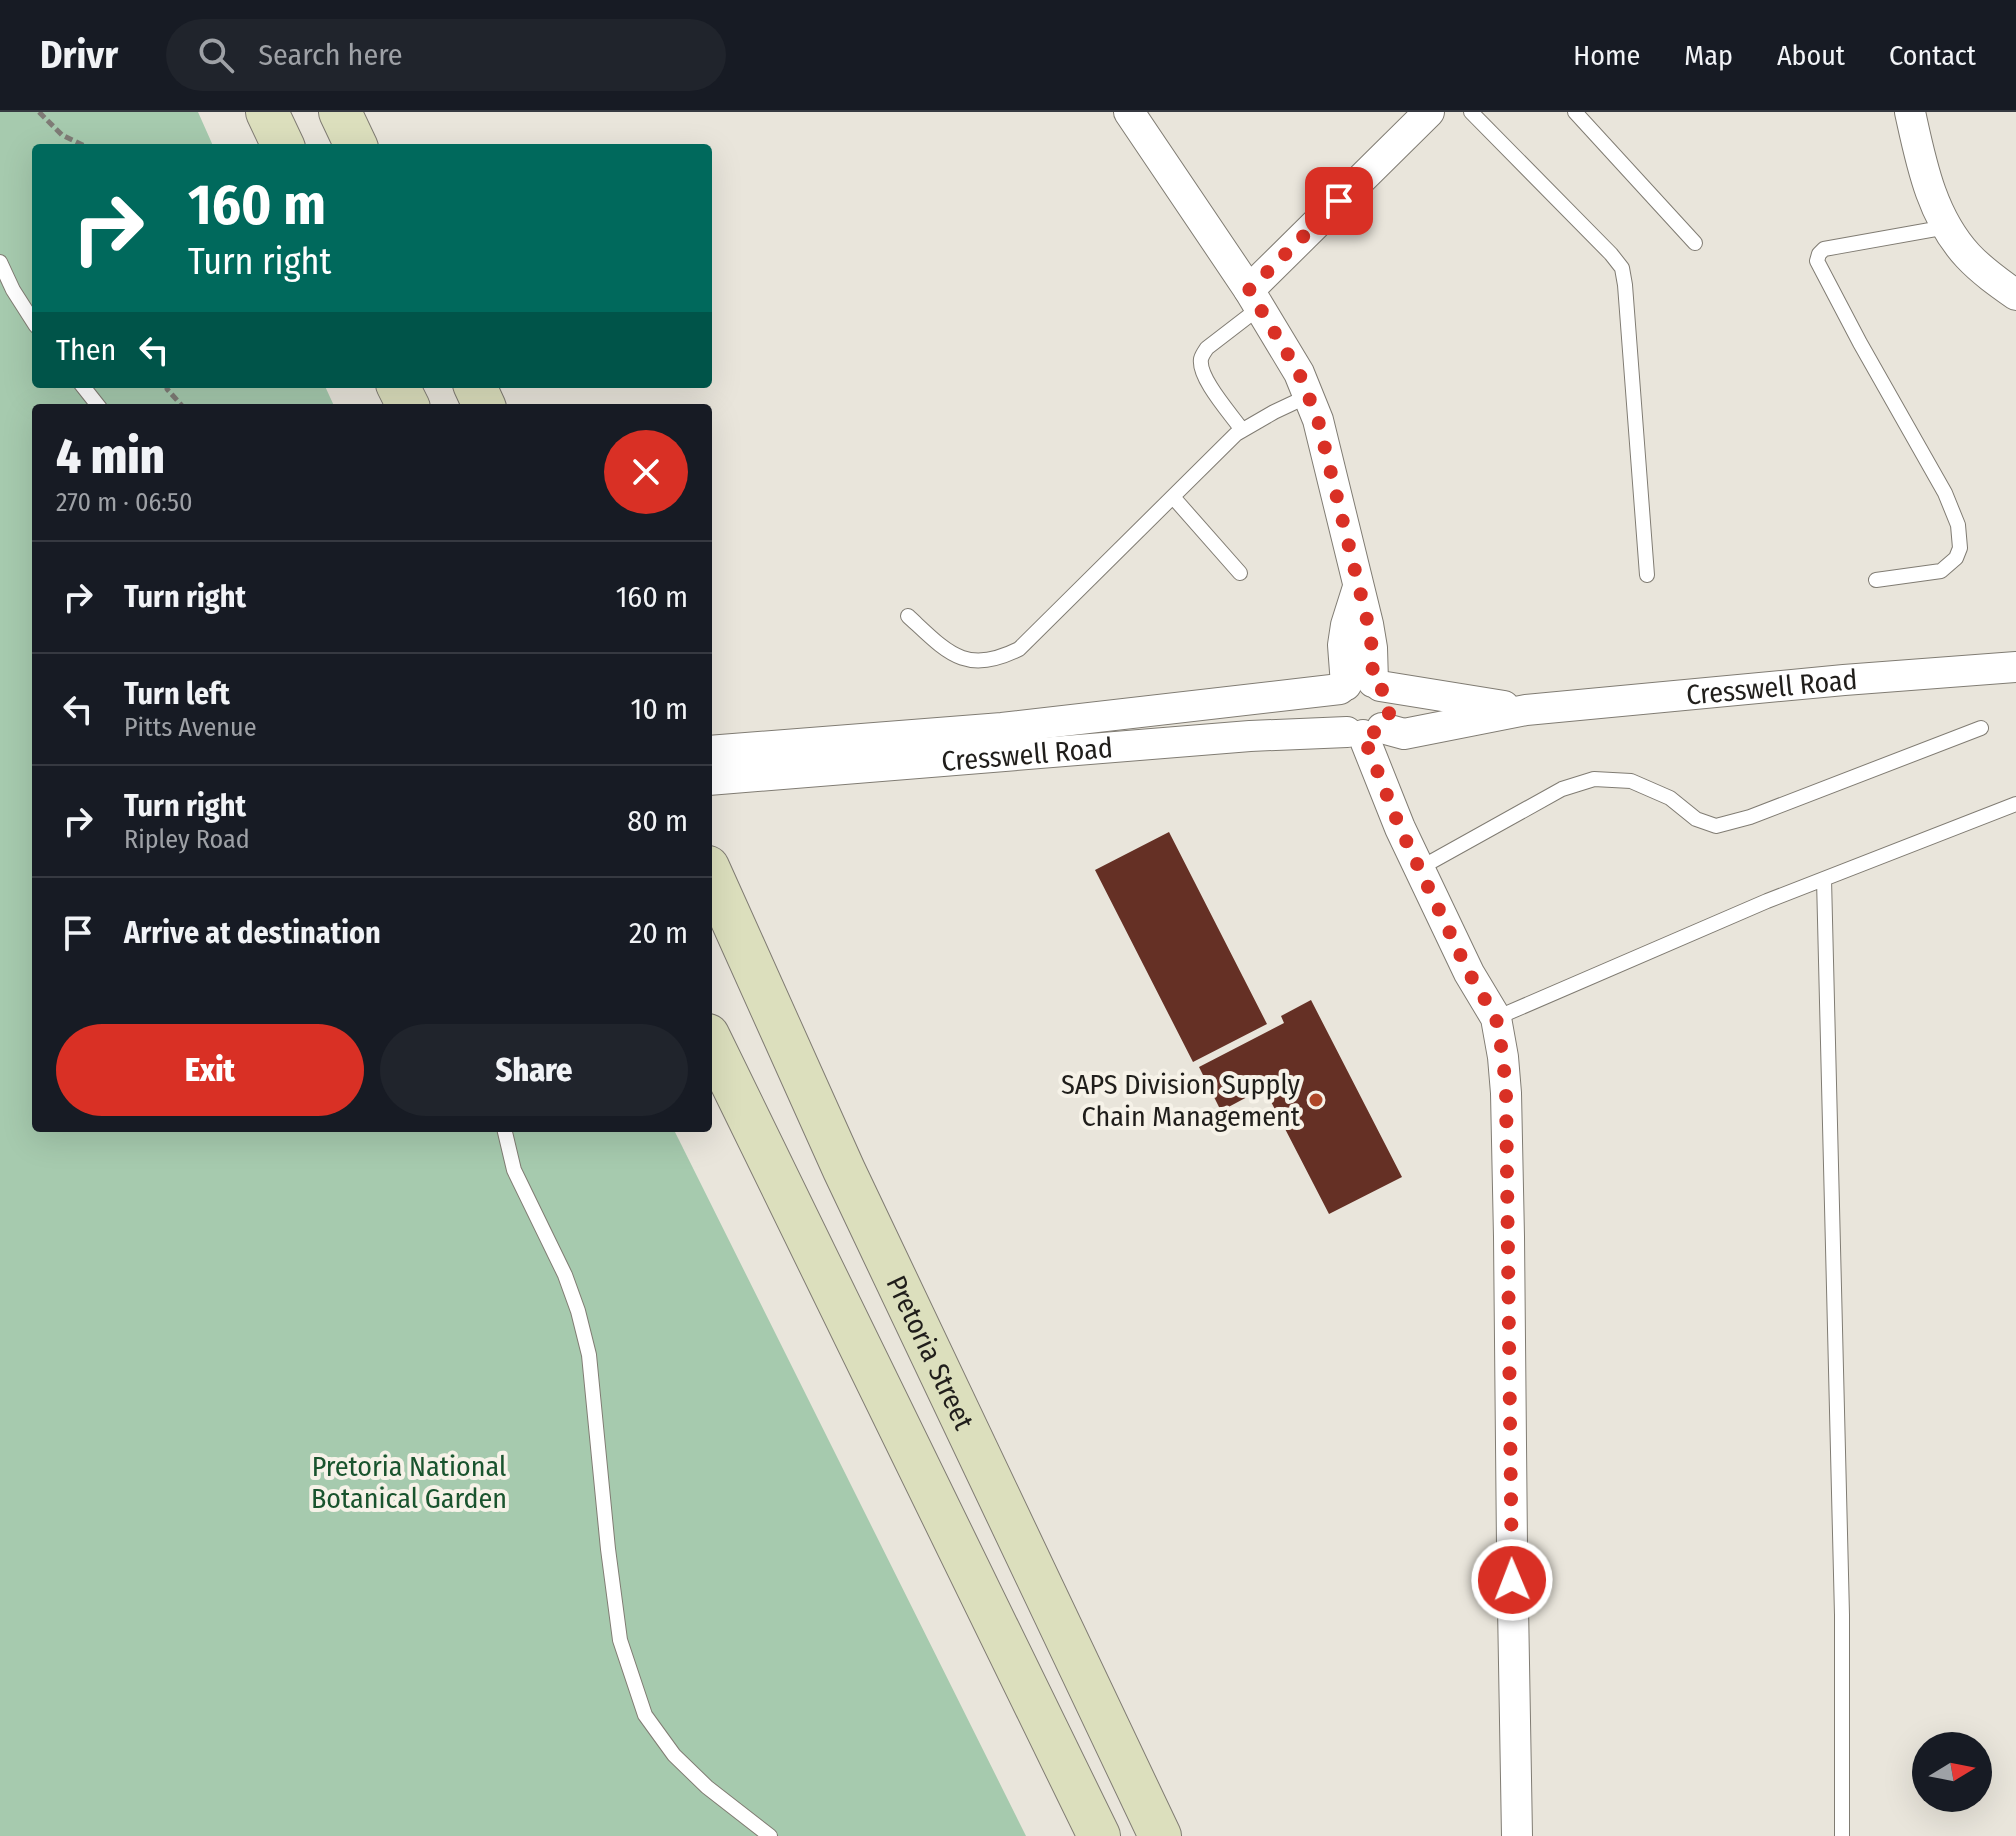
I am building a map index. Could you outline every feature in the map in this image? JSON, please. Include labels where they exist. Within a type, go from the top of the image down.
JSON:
[{"type":"main road","points":[[267,112],[282,144]]},
{"type":"main road","points":[[340,112],[355,144]]},
{"type":"main road","name":"Pretoria Street","points":[[712,876],[844,1170],[1160,1836]]},
{"type":"main road","points":[[712,1043],[1099,1836]]},
{"type":"street","points":[[1129,112],[1254,299],[1299,373],[1318,420],[1358,587],[1343,645],[1360,686]]},
{"type":"street","points":[[1254,299],[1429,112]]},
{"type":"street","points":[[1910,112],[1934,203],[1947,226],[1966,254],[2016,295]]},
{"type":"street","name":"Cresswell Road","points":[[712,780],[1250,736],[1364,732],[1404,734],[1526,710],[2016,667]]},
{"type":"street","points":[[1360,686],[1385,692],[1390,704],[1388,717],[1364,732],[1338,723],[1333,711],[1335,699],[1360,686]]},
{"type":"street","name":"Cresswell Road","points":[[712,751],[1002,728],[1360,686],[1526,710]]},
{"type":"street","points":[[1364,732],[1400,828],[1469,973],[1496,1018],[1503,1057],[1507,1107],[1517,1836]]},
{"type":"lane","points":[[1471,112],[1622,268],[1647,575]]},
{"type":"lane","points":[[1575,112],[1695,243]]},
{"type":"lane","points":[[1876,580],[1941,571],[1956,558],[1960,548],[1958,525],[1945,493],[1817,261],[1824,249],[1947,226]]},
{"type":"lane","points":[[0,262],[32,320]]},
{"type":"lane","points":[[1242,430],[1208,382],[1201,357],[1254,299]]},
{"type":"lane","points":[[84,388],[97,404]]},
{"type":"lane","points":[[908,616],[939,645],[960,659],[999,659],[1019,649],[1236,434],[1308,396]]},
{"type":"lane","points":[[1173,497],[1240,573]]},
{"type":"lane","points":[[1420,868],[1562,789],[1594,779],[1631,781],[1670,798],[1696,819],[1716,826],[1750,817],[1981,728]]},
{"type":"lane","points":[[1496,1018],[1767,901],[2016,804]]},
{"type":"lane","points":[[1824,879],[1842,1615],[1842,1836]]},
{"type":"lane","points":[[505,1132],[514,1170],[565,1275],[589,1355],[620,1640],[645,1715],[674,1755],[707,1787],[770,1836]]},
{"type":"path","points":[[39,112],[62,135],[81,144]]},
{"type":"path","points":[[167,388],[180,404]]},
{"type":"green space","name":"Pretoria National Botanical Garden","points":[[0,112],[198,112],[212,144],[32,144],[32,388],[326,388],[333,404],[32,404],[32,1132],[675,1132],[1026,1836],[0,1836]]},
{"type":"building","points":[[1169,832],[1267,1024],[1193,1062],[1095,870]]},
{"type":"building","name":"SAPS Division Supply Chain Management","points":[[1311,1000],[1402,1177],[1329,1214],[1264,1088],[1221,1111],[1199,1067],[1284,1023],[1281,1016]]},
{"type":"place","name":"SAPS Division Supply Chain Management","points":[[1316,1100]]},
{"type":"route","points":[[1339,201],[1249,290],[1299,373],[1318,420],[1333,476],[1368,624],[1373,682],[1385,692],[1390,704],[1382,728],[1363,735],[1400,828],[1469,973],[1496,1018],[1506,1093],[1512,1580]]}]
